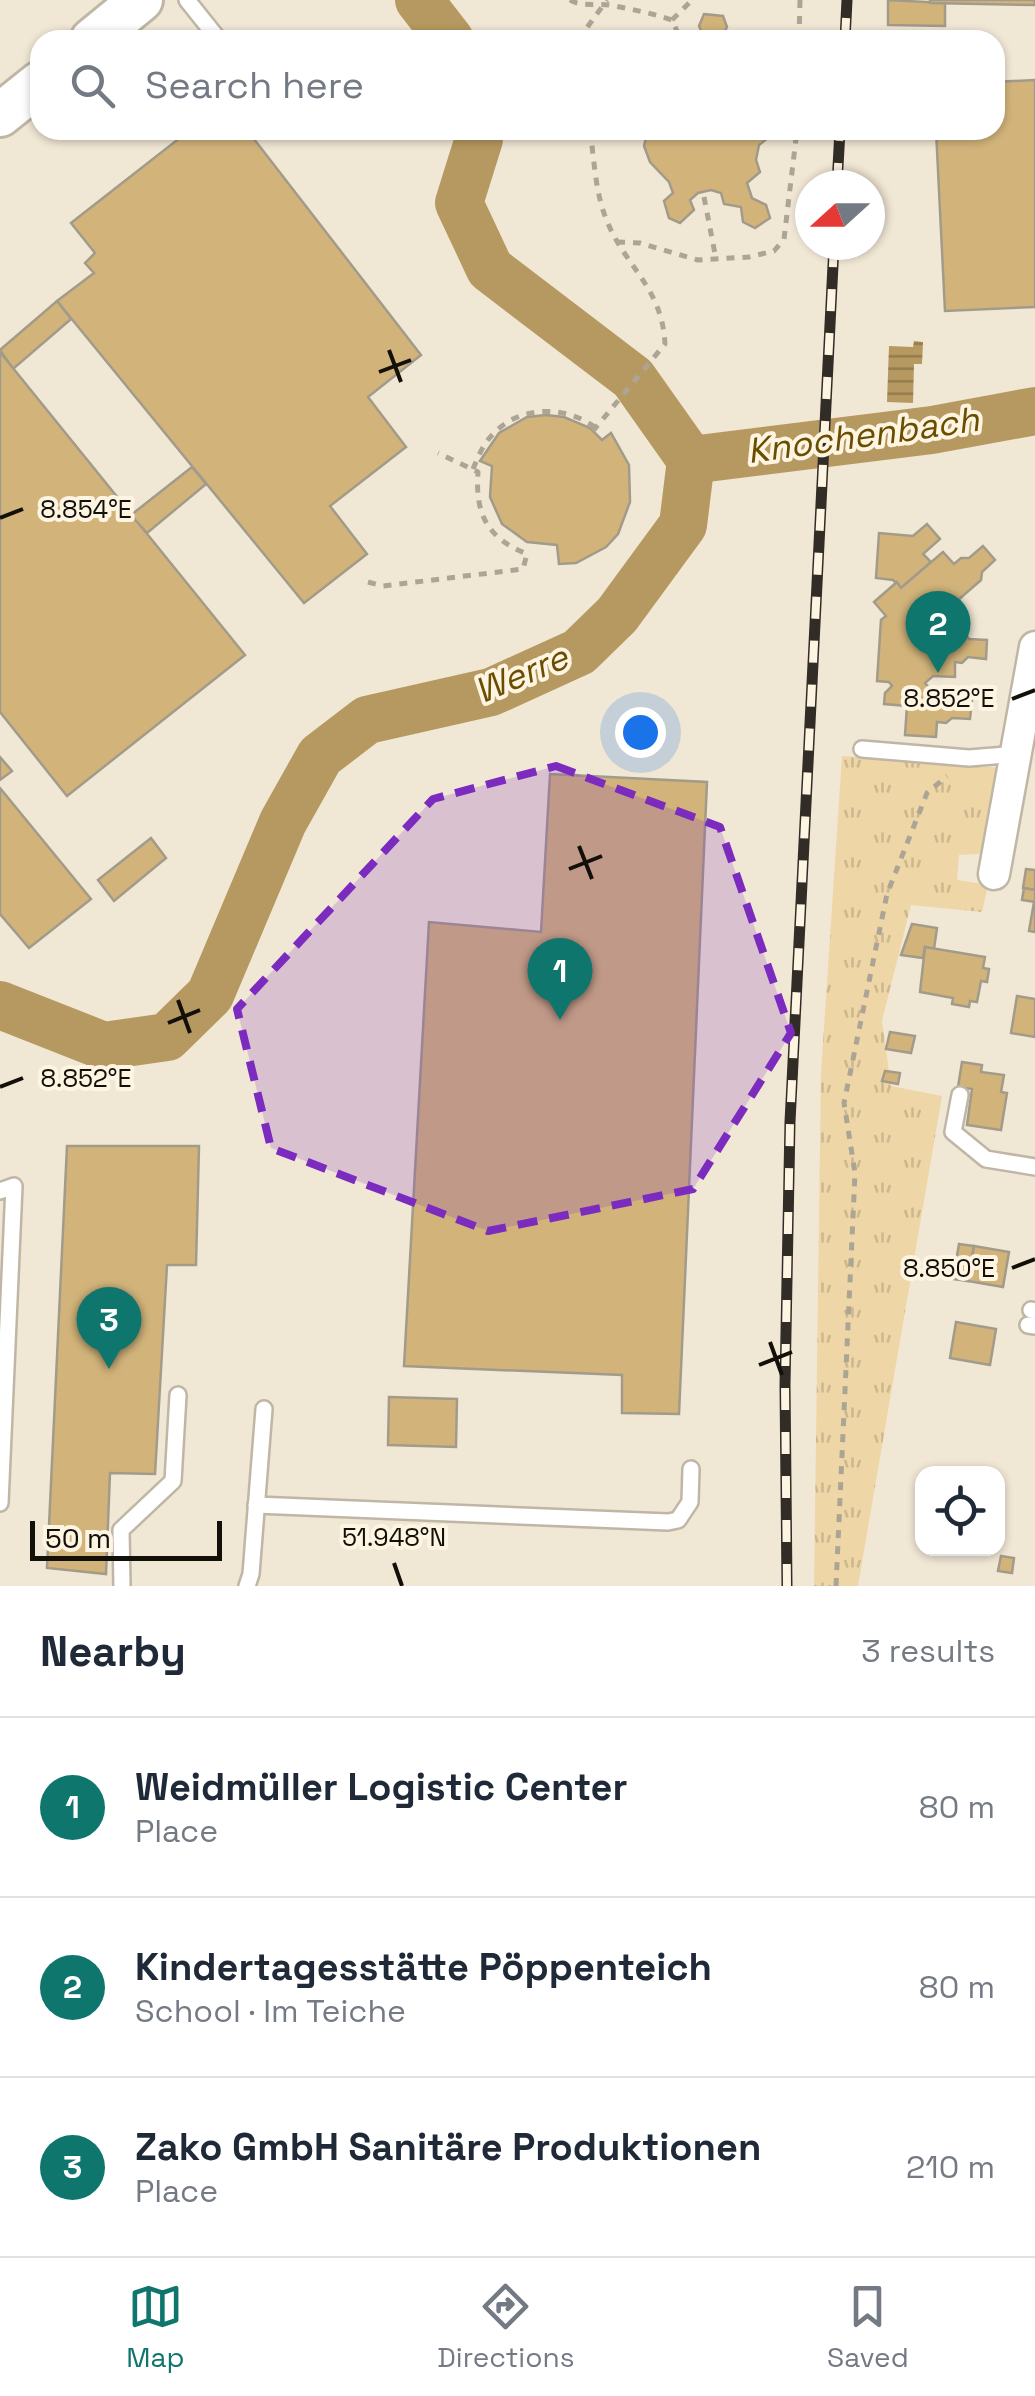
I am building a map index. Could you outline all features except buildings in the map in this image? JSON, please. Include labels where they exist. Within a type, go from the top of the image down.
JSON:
[{"type":"main road","points":[[104,30],[141,0]]},
{"type":"main road","points":[[0,116],[30,91]]},
{"type":"street","points":[[994,874],[1035,647]]},
{"type":"lane","points":[[187,0],[211,30]]},
{"type":"lane","points":[[862,749],[969,758],[1018,754]]},
{"type":"lane","points":[[960,1095],[953,1132],[986,1159],[1035,1167]]},
{"type":"lane","points":[[0,1191],[14,1186],[0,1504]]},
{"type":"lane","points":[[122,1586],[121,1530],[174,1481],[178,1395]]},
{"type":"lane","points":[[247,1586],[264,1409]]},
{"type":"lane","points":[[256,1505],[668,1522],[678,1520],[690,1502],[691,1468]]},
{"type":"path","points":[[570,0],[576,4],[606,2],[648,12],[672,20],[676,30]]},
{"type":"path","points":[[672,20],[692,0]]},
{"type":"path","points":[[799,30],[800,0]]},
{"type":"path","points":[[585,30],[606,2]]},
{"type":"path","points":[[473,469],[494,432],[522,415],[560,411],[594,430],[664,344],[664,320],[650,289],[605,217],[592,140]]},
{"type":"path","points":[[618,242],[640,242],[698,260],[774,252],[784,239],[796,140]]},
{"type":"path","points":[[704,197],[716,259]]},
{"type":"path","points":[[368,582],[382,586],[524,569],[527,554],[507,546],[486,523],[476,491],[478,472],[438,454]]},
{"type":"path","points":[[836,1586],[855,1173],[844,1103],[887,894],[927,793],[969,758]]},
{"type":"highlighted area","points":[[556,766],[720,827],[791,1033],[693,1189],[488,1231],[271,1148],[237,1009],[433,799]]},
{"type":"green space","points":[[842,756],[1003,768],[994,853],[959,855],[957,880],[983,884],[987,890],[982,912],[911,905],[882,1021],[891,1086],[942,1096],[858,1586],[814,1586],[821,1073]]},
{"type":"shaded area","points":[[914,341],[923,342],[922,364],[914,364],[913,403],[887,402],[889,346],[913,347]]},
{"type":"waterway","name":"Werre","points":[[419,0],[442,30]]},
{"type":"waterway","name":"Werre","points":[[0,1005],[104,1046],[167,1037],[210,995],[283,822],[320,756],[367,720],[491,692],[579,652],[617,615],[683,525],[691,460],[633,378],[490,269],[459,203],[479,140]]},
{"type":"waterway","name":"Knochenbach","points":[[691,460],[932,430],[1035,411]]},
{"type":"railway","points":[[846,30],[847,0]]},
{"type":"railway","points":[[838,170],[839,140]]},
{"type":"railway","points":[[787,1586],[785,1385],[790,1122],[833,260]]},
{"type":"place","name":"Kindertagesstätte Pöppenteich","points":[[938,673]]},
{"type":"place","name":"Weidmüller Logistic Center","points":[[560,1020]]},
{"type":"place","name":"Zako GmbH Sanitäre Produktionen","points":[[109,1369]]}]
